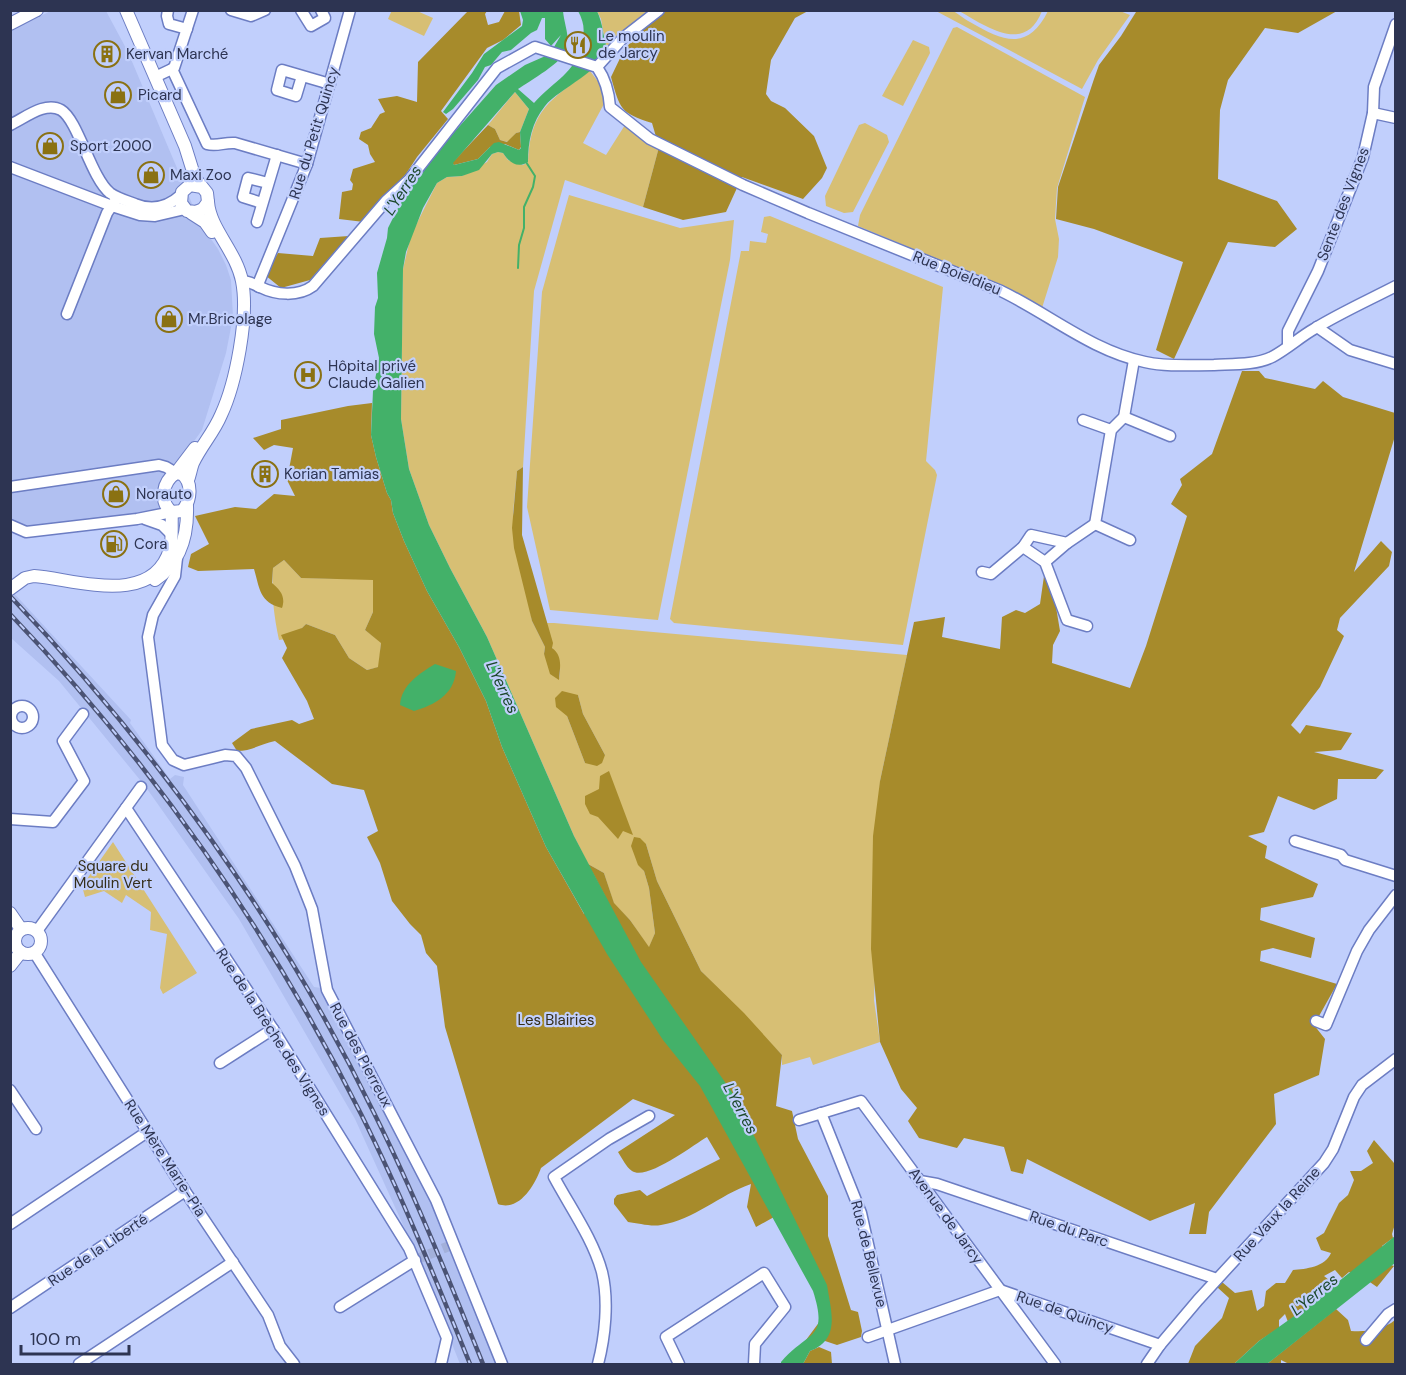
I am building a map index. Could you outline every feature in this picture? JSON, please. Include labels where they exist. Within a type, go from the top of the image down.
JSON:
[{"type":"main road","points":[[10,24],[37,10]]},
{"type":"main road","points":[[117,10],[179,148],[185,169],[181,202],[188,211],[205,222],[230,261],[237,290],[237,314],[229,368],[219,404],[205,433],[176,473],[168,480],[164,494],[167,508],[172,512],[182,511],[187,506]]},
{"type":"main road","points":[[96,585],[109,589],[122,589],[143,585],[164,574],[177,558],[184,533],[190,490],[188,480],[193,463],[221,416],[230,390],[237,362],[244,294],[242,280],[231,250],[211,218],[207,193],[195,178],[185,146],[126,10]]},
{"type":"main road","points":[[184,191],[193,185],[202,187]]},
{"type":"main road","points":[[188,211],[203,209],[208,202]]},
{"type":"main road","points":[[176,473],[182,474],[188,480]]},
{"type":"main road","points":[[14,586],[25,578],[34,576],[96,585],[122,586],[141,581],[158,569],[168,554],[172,512]]},
{"type":"main road","points":[[10,913],[21,929]]},
{"type":"main road","points":[[30,927],[37,931],[41,943],[34,952],[29,954],[21,952],[14,942],[16,934],[21,929],[30,927]]},
{"type":"main road","points":[[10,966],[21,952]]},
{"type":"street","points":[[168,10],[169,24],[187,29]]},
{"type":"street","points":[[155,77],[174,68],[193,10]]},
{"type":"street","points":[[231,10],[251,16],[265,10]]},
{"type":"street","points":[[301,10],[310,26],[325,18],[321,10]]},
{"type":"street","name":"Rue du Petit Quincy","points":[[259,287],[259,282],[307,164],[350,10]]},
{"type":"street","points":[[242,280],[259,287],[291,294],[299,294],[313,286],[386,201],[409,180],[497,68],[535,47],[597,67],[623,38],[659,10]]},
{"type":"street","name":"Sente des Vignes","points":[[1288,346],[1288,331],[1318,271],[1363,157],[1373,113],[1374,87],[1395,24]]},
{"type":"street","name":"Rue Boieldieu","points":[[597,67],[609,92],[610,107],[650,139],[776,200],[1001,291],[1108,350],[1134,360],[1159,364],[1245,363],[1273,357],[1317,327],[1395,286]]},
{"type":"street","points":[[172,69],[207,144],[215,146],[226,142],[235,143],[307,164]]},
{"type":"street","points":[[302,76],[330,84]]},
{"type":"street","points":[[10,124],[45,108],[61,110],[68,119],[97,176],[115,202],[149,216],[188,211]]},
{"type":"street","points":[[1373,113],[1395,118]]},
{"type":"street","points":[[257,222],[276,155]]},
{"type":"street","points":[[10,167],[83,196],[143,208],[152,208],[172,202],[184,191]]},
{"type":"street","points":[[83,196],[96,191],[99,182],[97,176]]},
{"type":"street","points":[[262,203],[243,197],[248,178],[268,183]]},
{"type":"street","points":[[67,314],[107,213],[115,202]]},
{"type":"street","points":[[244,294],[259,287]]},
{"type":"street","points":[[1317,327],[1350,350],[1395,364]]},
{"type":"street","points":[[1045,562],[1067,543],[1095,524],[1111,430],[1124,417],[1134,360]]},
{"type":"street","points":[[1124,417],[1170,436]]},
{"type":"street","points":[[1083,420],[1111,430]]},
{"type":"street","points":[[10,487],[159,465],[176,473]]},
{"type":"street","points":[[10,525],[26,531],[172,512]]},
{"type":"street","points":[[138,518],[162,525],[171,534]]},
{"type":"street","points":[[1095,524],[1130,540]]},
{"type":"street","points":[[982,572],[991,574],[1023,547],[1031,535],[1067,543]]},
{"type":"street","points":[[1023,547],[1045,562],[1067,620],[1088,626]]},
{"type":"street","points":[[166,590],[175,576],[177,558]]},
{"type":"street","points":[[155,580],[161,578],[165,580],[166,590]]},
{"type":"street","name":"Rue des Pierreux","points":[[166,590],[153,615],[148,637],[162,745],[173,760],[184,765],[225,755],[236,756],[246,768],[295,866],[312,909],[327,990],[436,1200],[502,1365]]},
{"type":"street","points":[[10,819],[53,822],[84,781],[63,741],[83,714]]},
{"type":"street","points":[[37,931],[141,787]]},
{"type":"street","name":"Rue de la Brèche des Vignes","points":[[126,808],[273,1029],[415,1260],[447,1338],[441,1365]]},
{"type":"street","points":[[1294,841],[1341,855],[1345,860],[1395,876]]},
{"type":"street","points":[[1321,1023],[1369,930],[1395,895]]},
{"type":"street","name":"Rue Mère Marie-Pia","points":[[34,952],[185,1191],[268,1315],[280,1346],[294,1365]]},
{"type":"street","points":[[220,1063],[273,1029]]},
{"type":"street","name":"Rue Vaux la Reine","points":[[1147,1365],[1160,1345],[1217,1279],[1324,1163],[1334,1149],[1354,1097],[1362,1085],[1395,1059]]},
{"type":"street","points":[[10,1090],[36,1129]]},
{"type":"street","name":"Avenue de Jarcy","points":[[821,1113],[861,1101],[1051,1364]]},
{"type":"street","points":[[799,1120],[821,1113]]},
{"type":"street","name":"Rue de Bellevue","points":[[821,1113],[861,1213],[895,1365]]},
{"type":"street","points":[[598,1365],[604,1327],[605,1298],[602,1273],[590,1243],[554,1177],[609,1139],[649,1116]]},
{"type":"street","points":[[10,1224],[147,1132]]},
{"type":"street","name":"Rue du Parc","points":[[920,1181],[937,1184],[1217,1279]]},
{"type":"street","name":"Rue de la Liberté","points":[[10,1308],[185,1191]]},
{"type":"street","points":[[340,1306],[415,1260]]},
{"type":"street","points":[[79,1365],[233,1262]]},
{"type":"street","points":[[678,1365],[666,1337],[764,1273],[785,1307],[755,1344],[754,1365]]},
{"type":"street","name":"Rue de Quincy","points":[[868,1337],[999,1290],[1160,1345]]},
{"type":"street","points":[[1366,1340],[1395,1309]]},
{"type":"shaded area","points":[[51,11],[106,11],[128,52],[201,225],[226,265],[231,280],[233,317],[226,353],[202,430],[160,489],[163,512],[26,532],[11,525],[10,30]]},
{"type":"shaded area","points":[[10,589],[131,720],[130,723],[170,779],[175,775],[184,777],[183,785],[314,987],[322,988],[426,1190],[498,1364],[460,1364],[414,1249],[355,1119],[239,919],[145,786],[59,681],[11,638]]},
{"type":"green space","points":[[392,10],[417,11],[433,18],[424,36],[388,19]]},
{"type":"green space","points":[[950,10],[982,29],[1004,38],[1014,39],[1032,32],[1048,11],[1120,11],[1130,15],[1098,60],[1082,89],[936,11]]},
{"type":"green space","points":[[468,11],[487,11],[485,14],[488,25],[499,22],[505,11],[519,11],[521,25],[503,40],[487,48],[441,111],[448,119],[406,174],[364,222],[339,219],[342,192],[352,190],[353,184],[350,180],[353,169],[375,162],[368,145],[359,139],[361,132],[371,128],[380,114],[385,112],[378,99],[397,96],[417,102],[418,62]]},
{"type":"green space","points":[[597,11],[652,11],[606,47],[601,19]]},
{"type":"green space","points":[[658,11],[808,11],[795,18],[771,60],[766,94],[771,101],[785,108],[814,136],[827,168],[822,178],[803,199],[742,177],[726,212],[683,220],[643,207],[659,147],[652,123],[633,116],[619,103],[611,77],[624,50]]},
{"type":"green space","points":[[959,11],[1042,11],[1035,24],[1026,32],[1015,34],[993,29]]},
{"type":"green space","points":[[1132,11],[1337,11],[1298,33],[1265,28],[1228,80],[1220,110],[1218,179],[1277,201],[1297,229],[1275,247],[1228,242],[1174,359],[1156,350],[1183,262],[1094,229],[1056,219],[1058,187],[1099,65],[1136,12]]},
{"type":"green space","points":[[957,27],[1085,97],[1057,188],[1055,219],[1059,239],[1058,257],[1042,308],[1008,289],[858,226],[860,215],[953,28]]},
{"type":"green space","points":[[913,40],[929,47],[930,53],[903,106],[882,96]]},
{"type":"green space","points":[[590,71],[603,88],[605,102],[583,143],[606,155],[625,125],[659,147],[643,207],[565,180],[534,291],[523,467],[517,471],[513,513],[532,621],[545,647],[544,654],[559,679],[559,663],[553,652],[546,623],[554,623],[907,655],[880,781],[874,1000],[880,1042],[813,1065],[810,1057],[782,1065],[782,1055],[701,971],[657,881],[646,844],[638,864],[644,871],[649,888],[655,933],[649,948],[630,920],[614,904],[604,873],[588,864],[574,836],[487,637],[429,525],[409,469],[401,419],[403,269],[411,235],[437,183],[447,177],[462,176],[487,162],[492,154],[498,152],[503,153],[508,160],[523,165],[528,162],[533,130],[538,118],[554,98]],"holes":[[[578,695],[583,714],[605,755],[585,763],[567,716]]]},
{"type":"green space","points":[[515,92],[529,109],[520,132],[508,142],[500,140],[495,129],[488,125]]},
{"type":"green space","points":[[865,123],[887,135],[889,142],[853,212],[844,213],[826,206],[825,196],[859,125]]},
{"type":"green space","points":[[488,125],[495,129],[500,140],[507,142],[520,132],[521,147],[519,150],[505,144],[490,147],[478,159],[454,165],[452,163]]},
{"type":"green space","points":[[569,195],[680,228],[734,220],[730,260],[658,620],[550,610],[527,507],[542,292]]},
{"type":"green space","points":[[770,216],[943,287],[926,461],[937,475],[903,645],[674,623],[670,619],[741,251],[749,251],[750,241],[766,243],[768,234],[761,232],[764,217]]},
{"type":"green space","points":[[349,236],[310,280],[281,288],[265,275],[278,253],[313,256],[320,238]]},
{"type":"green space","points":[[1242,371],[1259,371],[1265,378],[1315,389],[1323,381],[1343,397],[1395,413],[1395,436],[1354,572],[1381,541],[1392,552],[1389,566],[1340,618],[1337,630],[1344,636],[1320,687],[1291,725],[1300,734],[1306,725],[1352,733],[1341,750],[1314,752],[1384,770],[1376,779],[1338,779],[1337,799],[1314,810],[1278,796],[1264,832],[1248,836],[1267,846],[1265,858],[1318,884],[1313,897],[1261,908],[1260,920],[1315,938],[1311,958],[1273,948],[1261,951],[1260,961],[1337,984],[1314,1025],[1325,1039],[1319,1075],[1274,1094],[1276,1124],[1209,1212],[1206,1234],[1189,1234],[1195,1203],[1150,1221],[1027,1159],[1023,1174],[1011,1171],[1004,1147],[964,1138],[957,1148],[919,1138],[908,1121],[917,1108],[901,1089],[880,1042],[871,949],[873,836],[880,781],[914,622],[945,617],[942,637],[1000,649],[1002,617],[1016,610],[1025,613],[1040,604],[1044,576],[1055,601],[1060,631],[1053,645],[1052,663],[1130,688],[1146,646],[1187,516],[1171,504],[1182,485],[1180,479],[1212,454]]},
{"type":"green space","name":"Les Blairies","points":[[372,403],[371,435],[376,457],[404,541],[427,591],[486,701],[502,747],[546,847],[584,914],[605,896],[588,864],[604,873],[614,903],[630,920],[649,947],[655,933],[649,888],[644,871],[638,865],[631,846],[634,837],[640,838],[646,844],[657,881],[701,971],[782,1055],[776,1106],[792,1111],[798,1139],[828,1196],[828,1236],[851,1310],[858,1312],[861,1337],[837,1345],[816,1338],[806,1340],[826,1313],[774,1217],[756,1227],[747,1207],[751,1184],[728,1194],[696,1213],[673,1222],[653,1226],[628,1222],[614,1204],[617,1195],[640,1190],[647,1196],[720,1159],[707,1137],[659,1167],[639,1173],[632,1171],[618,1152],[675,1115],[633,1099],[541,1168],[535,1182],[519,1201],[506,1205],[498,1204],[445,1027],[437,966],[426,953],[421,935],[392,901],[380,863],[367,837],[378,831],[364,790],[332,784],[275,741],[237,751],[232,743],[251,729],[292,720],[299,724],[314,719],[307,701],[282,658],[287,648],[281,635],[302,628],[306,624],[335,635],[349,658],[367,670],[378,667],[381,643],[365,630],[373,612],[373,580],[301,578],[284,560],[273,568],[272,583],[283,597],[282,608],[269,602],[262,594],[254,569],[198,571],[188,567],[191,554],[209,544],[195,516],[235,507],[256,509],[274,494],[295,496],[287,480],[293,448],[274,445],[264,450],[253,438],[281,429],[281,420]]},
{"type":"green space","points":[[523,467],[522,535],[553,643],[552,648],[559,658],[559,680],[550,674],[544,654],[545,647],[532,621],[514,548],[512,528],[517,471]]},
{"type":"green space","points":[[284,560],[301,578],[373,579],[373,612],[365,630],[381,642],[379,667],[367,670],[349,658],[335,635],[306,624],[292,638],[279,640],[273,604],[273,568]]},
{"type":"green space","points":[[562,691],[578,695],[583,714],[605,755],[602,763],[597,766],[585,763],[567,716],[556,707],[555,698]]},
{"type":"green space","points":[[609,771],[633,835],[623,831],[618,839],[598,817],[590,814],[585,804],[585,796],[599,789],[600,776]]},
{"type":"green space","name":"Square du Moulin Vert","points":[[113,842],[197,973],[163,994],[160,988],[167,934],[150,930],[151,912],[126,895],[122,903],[104,891],[85,897],[82,886]]},
{"type":"green space","points":[[1374,1140],[1395,1162],[1393,1238],[1382,1246],[1385,1263],[1394,1266],[1377,1287],[1349,1272],[1342,1278],[1335,1270],[1324,1276],[1334,1284],[1288,1322],[1285,1314],[1279,1320],[1279,1328],[1259,1341],[1234,1364],[1188,1364],[1195,1346],[1222,1318],[1229,1298],[1217,1287],[1222,1282],[1235,1293],[1252,1290],[1257,1311],[1264,1306],[1266,1291],[1276,1283],[1285,1283],[1293,1270],[1315,1266],[1328,1258],[1331,1253],[1321,1250],[1316,1238],[1324,1233],[1339,1203],[1348,1195],[1354,1180],[1350,1171],[1361,1171],[1373,1163],[1367,1151]]},
{"type":"green space","points":[[1336,1309],[1348,1320],[1351,1331],[1374,1330],[1395,1320],[1395,1364],[1289,1364],[1281,1360],[1281,1364],[1267,1364]]},
{"type":"green space","points":[[819,1347],[831,1352],[832,1364],[803,1364],[810,1351]]},
{"type":"water","name":"L'Yerres","points":[[520,11],[563,11],[567,35],[567,49],[559,60],[518,89],[534,103],[569,70],[579,53],[584,30],[578,11],[597,11],[606,43],[604,55],[590,71],[545,106],[532,132],[528,162],[517,165],[503,153],[492,154],[479,170],[462,176],[447,177],[437,183],[423,208],[406,252],[403,269],[401,419],[409,469],[429,525],[487,637],[574,836],[641,962],[734,1095],[827,1285],[832,1314],[830,1332],[820,1346],[810,1351],[803,1364],[781,1364],[781,1362],[817,1327],[819,1319],[813,1291],[700,1086],[663,1040],[607,954],[546,847],[502,747],[486,701],[427,591],[404,541],[393,513],[371,435],[373,391],[379,358],[374,334],[375,307],[378,298],[377,273],[388,228],[400,204],[434,155],[496,85],[525,65],[550,54],[561,35],[551,46],[545,39],[545,18],[542,18],[537,30],[511,50],[502,52],[491,65],[485,67],[478,80],[453,109],[446,114],[443,112],[484,54],[522,26]],"holes":[[[515,92],[529,109],[520,132],[521,148],[519,150],[499,142],[494,143],[478,159],[454,165],[453,163]]]},
{"type":"water","points":[[435,664],[456,671],[447,693],[429,706],[414,711],[400,705],[408,686]]},
{"type":"water","points":[[1395,1236],[1395,1263],[1267,1364],[1234,1364],[1259,1341],[1307,1307]]},
{"type":"waterway","points":[[518,268],[519,245],[524,228],[524,207],[535,176],[526,162]]},
{"type":"tunnel","points":[[415,1260],[454,1244]]},
{"type":"railway","points":[[10,596],[115,714],[165,777],[257,906],[299,974],[338,1043],[404,1175],[483,1364]]},
{"type":"railway","points":[[10,614],[62,670],[159,789],[204,851],[288,980],[326,1047],[391,1176],[470,1364]]},
{"type":"place","name":"Le moulin de Jarcy","points":[[578,45]]},
{"type":"place","name":"Kervan Marché","points":[[107,54]]},
{"type":"place","name":"Picard","points":[[118,95]]},
{"type":"place","name":"Sport 2000","points":[[50,146]]},
{"type":"place","name":"Maxi Zoo","points":[[151,175]]},
{"type":"place","name":"Mr.Bricolage","points":[[169,319]]},
{"type":"place","name":"Hôpital privé Claude Galien","points":[[308,375]]},
{"type":"place","name":"Korian Tamias","points":[[265,474]]},
{"type":"place","name":"Norauto","points":[[116,494]]},
{"type":"place","name":"Cora","points":[[114,544]]}]
